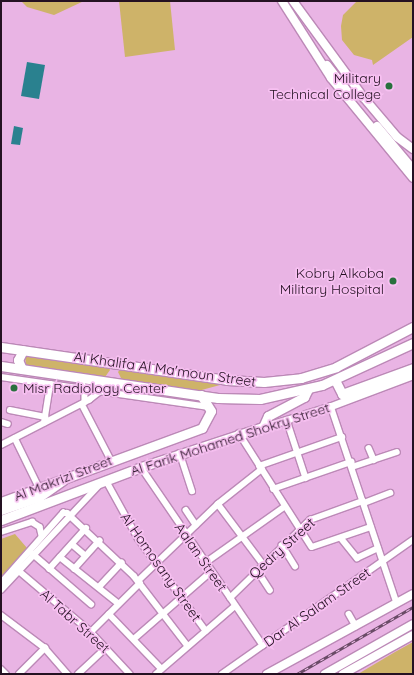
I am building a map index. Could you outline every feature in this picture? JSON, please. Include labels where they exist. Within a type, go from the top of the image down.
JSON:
[{"type":"main road","points":[[282,1],[331,78],[413,174]]},
{"type":"main road","points":[[293,1],[331,56],[413,157]]},
{"type":"main road","points":[[314,52],[347,90],[413,174]]},
{"type":"main road","points":[[397,136],[413,149]]},
{"type":"main road","name":"Al Khalifa Al Ma'moun Street","points":[[1,347],[236,382],[272,382],[336,367],[413,327]]},
{"type":"main road","name":"Al Khalifa Al Ma'moun Street","points":[[1,366],[201,395],[260,399],[308,389],[335,380],[413,343]]},
{"type":"main road","points":[[22,369],[18,360],[23,350]]},
{"type":"main road","points":[[335,380],[342,394],[413,368]]},
{"type":"main road","points":[[262,427],[268,416],[304,397],[308,389]]},
{"type":"main road","points":[[201,395],[210,408]]},
{"type":"main road","name":"Al Makrizi Street","points":[[1,502],[111,460],[199,430],[208,423],[210,408]]},
{"type":"main road","name":"Al Farik Mohamed Shokry Street","points":[[47,502],[180,453],[239,433],[262,427]]},
{"type":"main road","points":[[1,510],[46,493],[67,476]]},
{"type":"main road","points":[[1,526],[31,514],[47,502]]},
{"type":"main road","name":"Al Makrizi Street","points":[[1,520],[47,502]]},
{"type":"main road","points":[[267,674],[413,594]]},
{"type":"main road","points":[[325,674],[411,625],[413,635],[344,674]]},
{"type":"street","name":"Al Farik Mohamed Shokry Street","points":[[262,427],[330,406],[413,375]]},
{"type":"street","points":[[1,377],[210,408]]},
{"type":"street","points":[[79,378],[85,389],[83,403],[111,460]]},
{"type":"street","points":[[1,445],[83,403],[102,392],[112,382]]},
{"type":"street","points":[[44,424],[50,384]]},
{"type":"street","points":[[330,406],[342,437],[397,603]]},
{"type":"street","points":[[10,410],[45,417]]},
{"type":"street","points":[[287,420],[306,478]]},
{"type":"street","points":[[1,422],[8,424]]},
{"type":"street","points":[[239,433],[298,530],[315,549],[371,527]]},
{"type":"street","points":[[91,632],[119,604],[157,561],[218,504],[260,468],[298,452],[342,437]]},
{"type":"street","points":[[15,438],[39,487]]},
{"type":"street","points":[[369,448],[374,460]]},
{"type":"street","points":[[273,489],[351,465],[374,460],[396,452]]},
{"type":"street","points":[[180,453],[192,491]]},
{"type":"street","name":"Aalan Street","points":[[142,467],[211,572],[263,645]]},
{"type":"street","points":[[1,590],[33,554],[104,481]]},
{"type":"street","name":"Al Homosany Street","points":[[104,481],[138,538],[157,561],[206,631]]},
{"type":"street","name":"Qedry Street","points":[[230,598],[298,530],[317,516],[390,493]]},
{"type":"street","points":[[218,504],[242,538],[264,564]]},
{"type":"street","points":[[205,563],[284,507]]},
{"type":"street","points":[[186,510],[196,525]]},
{"type":"street","points":[[1,583],[63,513],[70,516],[86,528],[139,582],[188,646]]},
{"type":"street","points":[[1,532],[32,522],[40,527],[42,536]]},
{"type":"street","points":[[49,569],[86,528]]},
{"type":"street","points":[[342,538],[357,558],[378,548]]},
{"type":"street","name":"Dar Al Salam Street","points":[[222,674],[413,540]]},
{"type":"street","points":[[74,569],[99,541]]},
{"type":"street","points":[[72,544],[86,556]]},
{"type":"street","points":[[282,546],[295,566]]},
{"type":"street","points":[[33,554],[91,604]]},
{"type":"street","points":[[60,557],[119,604]]},
{"type":"street","points":[[99,587],[121,563]]},
{"type":"street","name":"Al Tabr Street","points":[[18,570],[91,632],[130,674]]},
{"type":"street","points":[[257,570],[270,590]]},
{"type":"street","points":[[135,638],[211,572]]},
{"type":"street","points":[[156,674],[235,606]]},
{"type":"street","points":[[109,614],[135,638],[162,669]]},
{"type":"street","points":[[349,614],[356,626]]},
{"type":"street","points":[[1,615],[45,648],[68,674]]},
{"type":"street","points":[[19,674],[45,648]]},
{"type":"street","points":[[78,674],[106,648]]},
{"type":"street","points":[[1,670],[6,674]]},
{"type":"shaded area","points":[[21,1],[84,1],[54,15],[27,7]]},
{"type":"shaded area","points":[[119,1],[170,1],[175,50],[125,57]]},
{"type":"shaded area","points":[[357,1],[413,1],[413,37],[373,65],[372,60],[354,55],[342,40],[341,26],[343,15]]},
{"type":"shaded area","points":[[27,62],[45,65],[39,99],[21,96]]},
{"type":"shaded area","points":[[14,126],[23,128],[20,145],[11,144]]},
{"type":"shaded area","points":[[25,355],[108,366],[110,370],[105,377],[26,366]]},
{"type":"shaded area","points":[[122,367],[210,380],[220,385],[198,391],[122,380],[118,372]]},
{"type":"shaded area","points":[[15,534],[27,548],[1,581],[1,539]]},
{"type":"shaded area","points":[[413,642],[413,674],[358,674],[395,652]]},
{"type":"railway","points":[[297,674],[413,607]]},
{"type":"place","name":"Military Technical College","points":[[389,86]]},
{"type":"place","name":"Kobry Alkoba Military Hospital","points":[[393,281]]},
{"type":"place","name":"Misr Radiology Center","points":[[14,388]]}]
